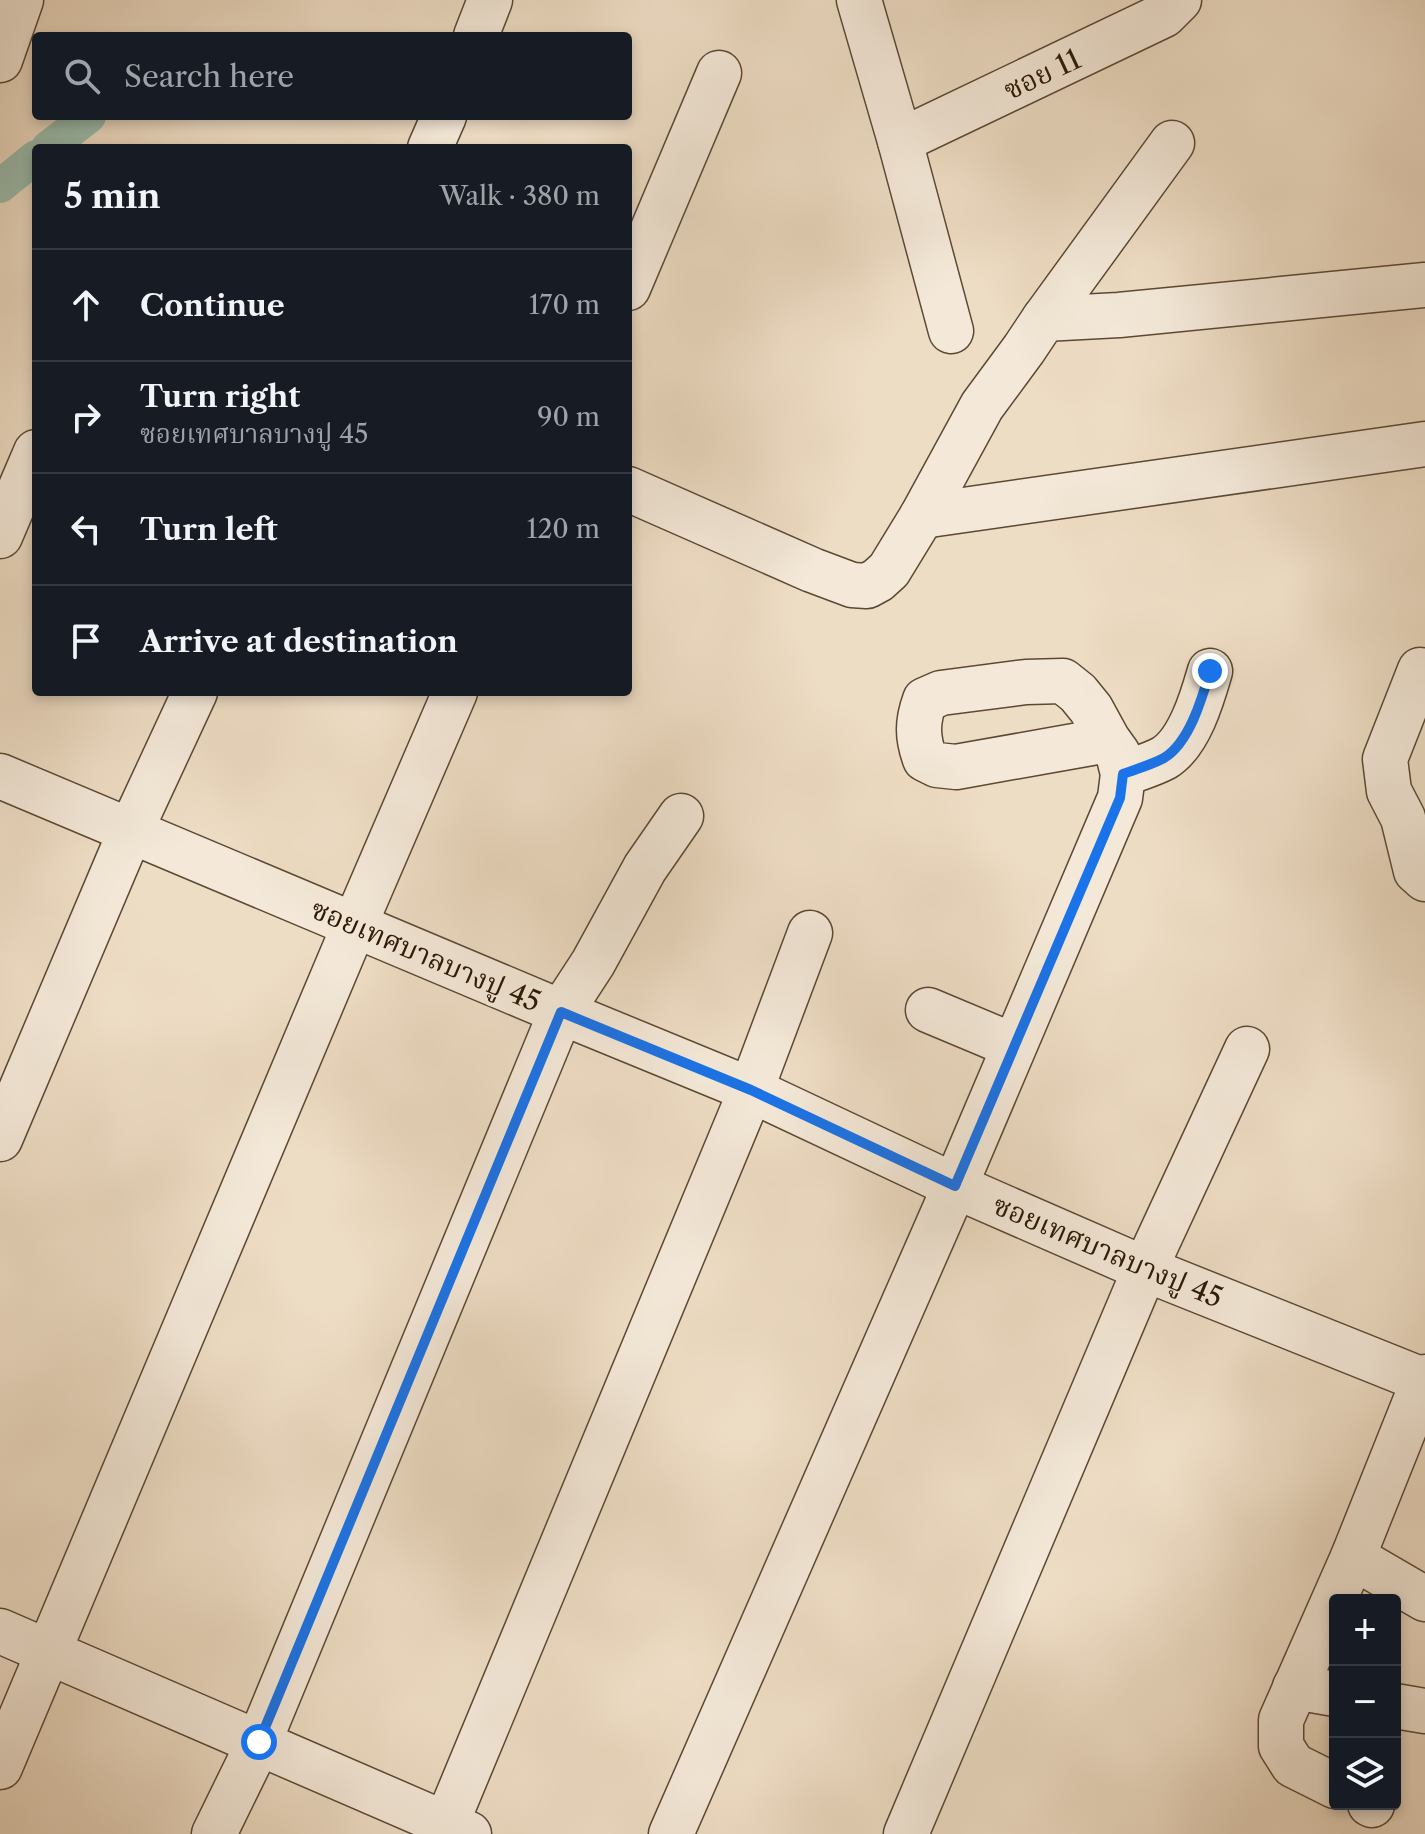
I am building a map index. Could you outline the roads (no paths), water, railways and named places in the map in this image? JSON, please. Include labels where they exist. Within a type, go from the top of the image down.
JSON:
[{"type":"street","points":[[0,60],[21,0]]},
{"type":"street","points":[[478,32],[490,0]]},
{"type":"street","points":[[859,0],[951,331]]},
{"type":"street","name":"ซอย 11","points":[[900,141],[1164,15],[1179,0]]},
{"type":"street","points":[[632,279],[719,73]]},
{"type":"street","points":[[432,144],[442,120]]},
{"type":"street","points":[[632,491],[852,585],[867,586],[878,580],[889,570],[922,516],[982,406],[1172,143]]},
{"type":"street","points":[[1044,319],[1119,315],[1425,285]]},
{"type":"street","points":[[922,516],[1425,444]]},
{"type":"street","points":[[0,536],[32,461]]},
{"type":"street","points":[[1420,670],[1385,759],[1389,791],[1403,818],[1416,871],[1425,879]]},
{"type":"street","points":[[671,1834],[955,1186],[1120,798],[1115,757],[1163,758],[1178,747],[1189,729],[1210,671]]},
{"type":"street","points":[[0,1139],[131,830],[193,696]]},
{"type":"street","points":[[0,1767],[453,696]]},
{"type":"street","name":"ซอยเทศบาลบางปู 45","points":[[0,776],[751,1090],[955,1186],[1145,1269],[1425,1379]]},
{"type":"street","points":[[214,1834],[259,1742],[561,1012],[593,963],[645,868],[681,816]]},
{"type":"street","points":[[0,1631],[259,1742],[453,1831],[751,1090],[810,933]]},
{"type":"street","points":[[928,1010],[1014,1046]]},
{"type":"street","points":[[906,1834],[1145,1269],[1247,1049]]},
{"type":"street","points":[[1329,1783],[1293,1765],[1281,1746],[1281,1720],[1315,1691],[1353,1557],[1425,1379]]},
{"type":"street","points":[[1353,1557],[1425,1599]]},
{"type":"street","points":[[1401,1707],[1425,1711]]},
{"type":"waterway","points":[[53,144],[84,120]]},
{"type":"waterway","points":[[0,186],[32,160]]}]
